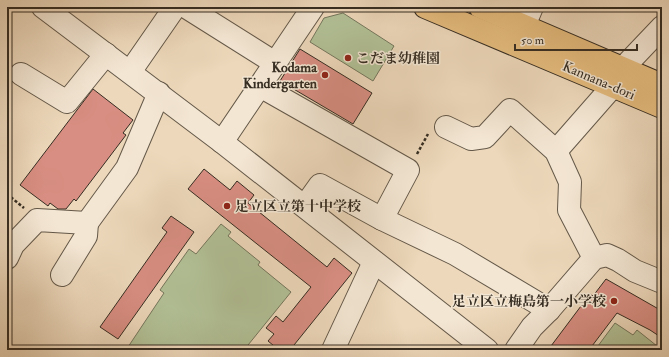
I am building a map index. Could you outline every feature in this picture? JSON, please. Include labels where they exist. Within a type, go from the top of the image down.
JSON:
[{"type":"main road","name":"Kannana-dori","points":[[425,7],[515,46],[618,77],[662,85]]},
{"type":"main road","name":"Kannana-dori","points":[[486,8],[528,16],[662,107]]},
{"type":"street","points":[[43,7],[159,93],[487,350]]},
{"type":"street","points":[[130,72],[175,7]]},
{"type":"street","points":[[186,7],[275,64]]},
{"type":"street","points":[[222,142],[312,7]]},
{"type":"street","points":[[479,30],[486,8]]},
{"type":"street","points":[[515,46],[528,16]]},
{"type":"street","points":[[556,151],[662,27]]},
{"type":"street","points":[[21,74],[67,102],[106,54]]},
{"type":"street","points":[[260,86],[408,170],[382,220]]},
{"type":"street","points":[[62,275],[86,236],[87,223],[127,168],[159,93]]},
{"type":"street","points":[[446,127],[471,139],[485,137],[510,110],[556,151],[570,182],[569,210],[594,258]]},
{"type":"street","points":[[305,206],[320,185],[382,220],[455,254],[549,310]]},
{"type":"street","points":[[7,258],[13,245],[37,220],[87,223]]},
{"type":"street","points":[[516,350],[532,327],[549,310],[594,258],[607,255],[635,271],[662,282]]},
{"type":"street","points":[[333,350],[374,262]]},
{"type":"path","points":[[408,170],[430,131],[442,126],[446,127]]},
{"type":"green space","points":[[343,13],[394,46],[373,81],[310,42],[324,18]]},
{"type":"green space","points":[[221,224],[231,232],[228,236],[260,262],[258,265],[291,292],[244,350],[126,350],[164,293],[160,290],[189,249],[196,254]]},
{"type":"green space","points":[[615,323],[633,335],[637,330],[662,350],[595,350]]},
{"type":"building","points":[[300,49],[372,93],[353,124],[280,81]]},
{"type":"building","points":[[93,89],[133,120],[123,133],[126,135],[76,201],[74,199],[66,209],[58,209],[50,203],[48,206],[20,185]]},
{"type":"building","points":[[204,169],[230,190],[237,181],[254,195],[248,203],[327,267],[334,258],[352,273],[290,350],[279,350],[268,341],[274,334],[266,328],[276,316],[283,322],[311,287],[188,189]]},
{"type":"building","points":[[171,216],[194,232],[118,339],[100,327],[167,232],[162,228]]},
{"type":"building","points":[[606,279],[662,311],[662,338],[617,313],[589,350],[548,350],[590,294],[593,296]]},
{"type":"place","name":"こだま幼稚園","points":[[348,58]]},
{"type":"place","name":"Kodama Kindergarten","points":[[325,75]]},
{"type":"place","name":"足立区立第十中学校","points":[[227,206]]},
{"type":"place","name":"足立区立梅島第一小学校","points":[[614,301]]}]
